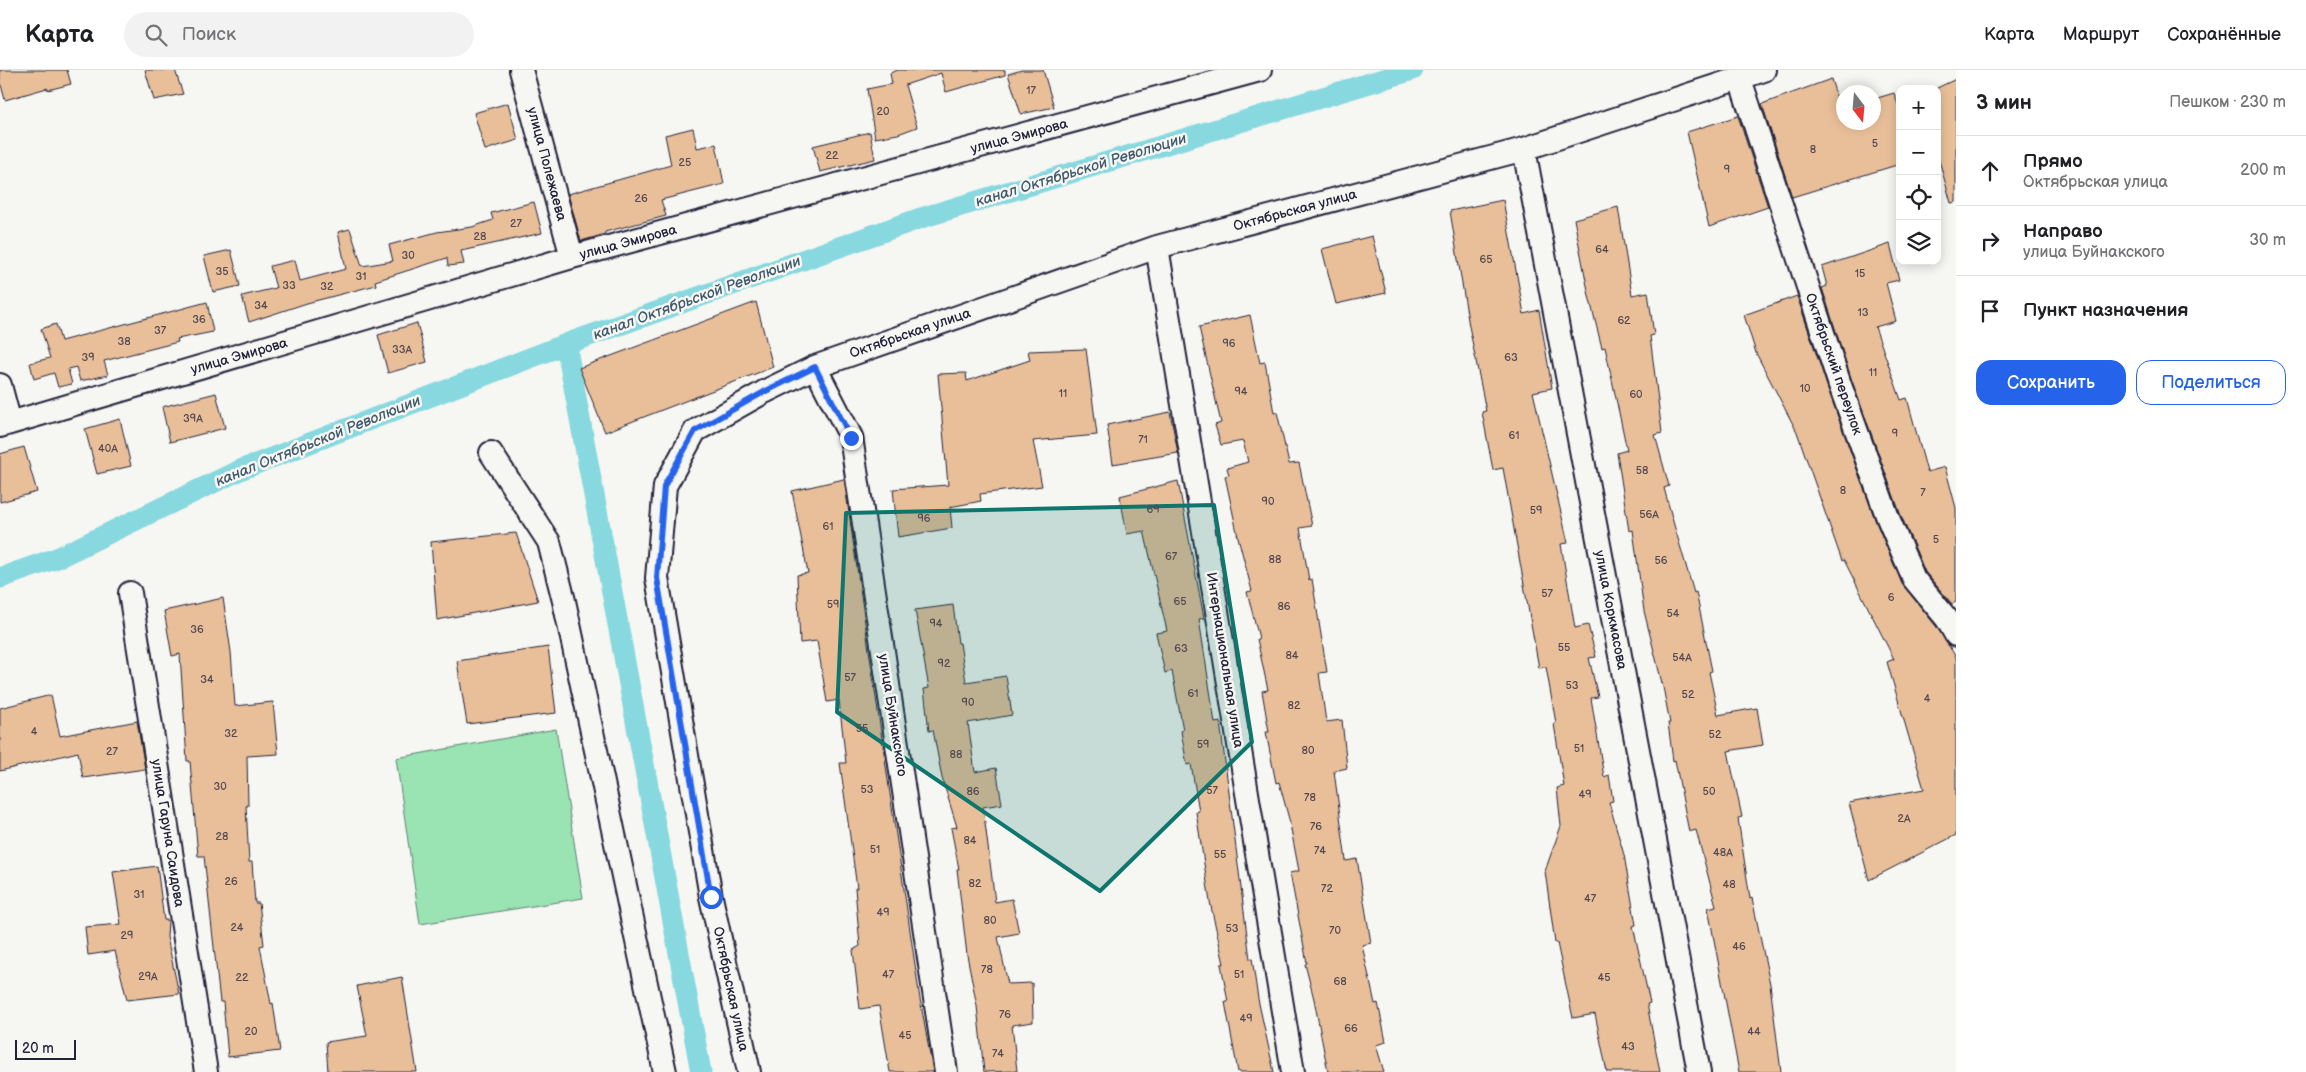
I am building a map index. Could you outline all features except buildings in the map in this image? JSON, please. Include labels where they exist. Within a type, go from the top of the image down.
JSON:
[{"type":"street","name":"улица Полежаева","points":[[521,70],[572,257]]},
{"type":"street","name":"улица Эмирова","points":[[5,425],[572,257],[1260,70]]},
{"type":"street","name":"Октябрьская улица","points":[[748,1072],[711,897],[657,578],[664,486],[695,431],[764,392],[815,367],[1156,247],[1524,149],[1764,70]]},
{"type":"street","name":"Октябрьский переулок","points":[[1740,79],[1837,376],[1888,518],[1914,579],[1953,623]]},
{"type":"street","name":"улица Коркмасова","points":[[1524,149],[1699,1072]]},
{"type":"street","name":"Интернациональная улица","points":[[1156,247],[1293,1072]]},
{"type":"street","name":"улица Буйнакского","points":[[815,367],[851,438],[946,1072]]},
{"type":"street","points":[[0,385],[5,425]]},
{"type":"street","points":[[491,453],[549,542],[564,601],[666,1072]]},
{"type":"street","name":"улица Гаруна Саидова","points":[[130,593],[206,1072]]},
{"type":"highlighted area","points":[[1214,505],[1252,742],[1100,891],[837,712],[846,513]]},
{"type":"green space","points":[[556,729],[583,898],[420,924],[396,758]]},
{"type":"waterway","name":"канал Октябрьской Революции","points":[[0,578],[57,558],[240,470],[566,344],[921,218],[1413,70]]},
{"type":"waterway","points":[[566,344],[701,1072]]},
{"type":"route","points":[[711,897],[657,578],[664,486],[695,431],[764,392],[815,367],[851,438]]}]
